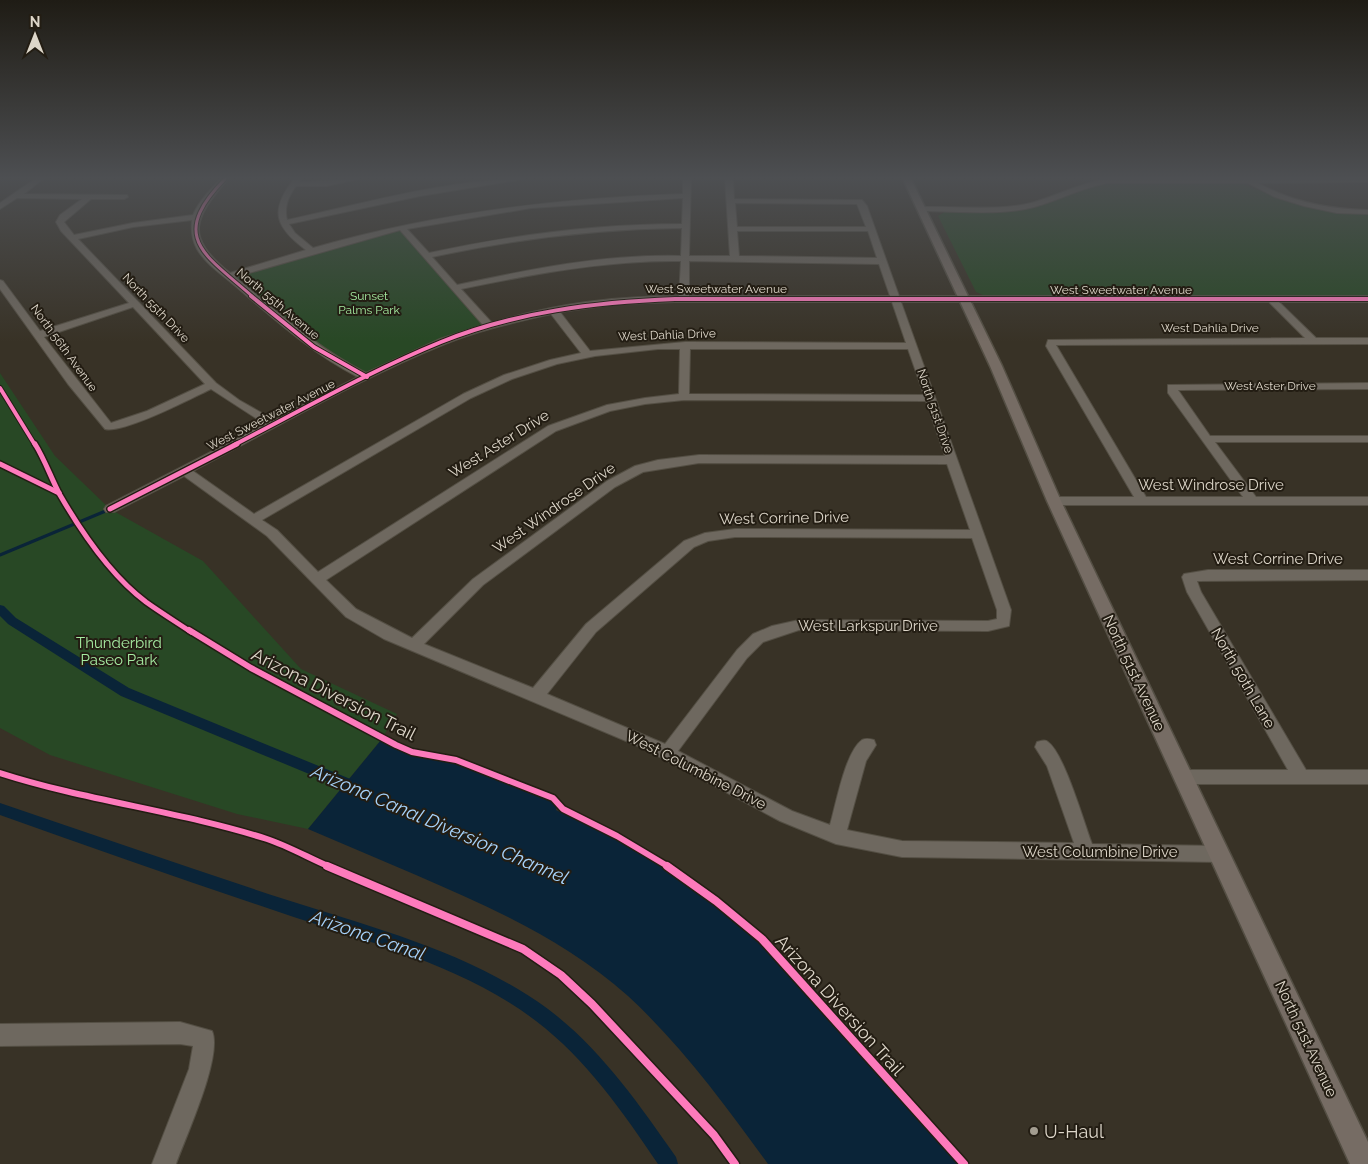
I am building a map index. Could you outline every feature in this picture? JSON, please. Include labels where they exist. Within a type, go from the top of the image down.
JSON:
[{"type":"main road","name":"North 51st Avenue","points":[[933,233],[999,372],[1054,501],[1364,1164]]},
{"type":"street","name":"North 55th Drive","points":[[69,233],[212,385],[235,402],[274,425]]},
{"type":"street","points":[[73,238],[95,233]]},
{"type":"street","name":"North 55th Avenue","points":[[196,233],[199,246],[212,262],[302,339],[342,364],[368,377]]},
{"type":"street","points":[[290,233],[312,251]]},
{"type":"street","points":[[229,276],[312,251],[381,233]]},
{"type":"street","points":[[407,233],[489,326]]},
{"type":"street","points":[[426,256],[557,233]]},
{"type":"street","points":[[684,298],[686,233]]},
{"type":"street","points":[[733,233],[735,260]]},
{"type":"street","name":"North 51st Drive","points":[[872,233],[1004,610],[1004,622]]},
{"type":"street","points":[[454,288],[562,266],[623,260],[685,258],[882,260]]},
{"type":"street","name":"North 56th Avenue","points":[[0,283],[39,334],[72,382],[109,427],[151,414],[212,385]]},
{"type":"street","name":"West Sweetwater Avenue","points":[[110,509],[424,349],[489,326],[553,310],[617,302],[684,298],[896,300],[1368,299]]},
{"type":"street","points":[[1271,299],[1313,341]]},
{"type":"street","points":[[39,334],[134,304]]},
{"type":"street","points":[[553,310],[587,354]]},
{"type":"street","name":"West Dahlia Drive","points":[[1142,501],[1051,346],[1052,342],[1368,340]]},
{"type":"street","points":[[684,397],[685,345]]},
{"type":"street","name":"West Dahlia Drive","points":[[254,519],[482,389],[535,368],[587,354],[636,347],[685,345],[912,346]]},
{"type":"street","name":"West Aster Drive","points":[[1207,439],[1173,393],[1172,387],[1368,386]]},
{"type":"street","name":"West Aster Drive","points":[[317,579],[553,427],[610,407],[646,400],[684,397],[930,398]]},
{"type":"street","points":[[1207,439],[1368,439]]},
{"type":"street","points":[[1207,439],[1252,501]]},
{"type":"street","name":"West Windrose Drive","points":[[414,645],[478,582],[611,484],[639,469],[658,464],[699,459],[952,460]]},
{"type":"street","name":"West Columbine Drive","points":[[184,471],[272,533],[361,620],[414,645],[668,752],[786,816],[836,836],[902,849],[1219,854]]},
{"type":"street","name":"West Windrose Drive","points":[[1054,501],[1368,501]]},
{"type":"street","name":"West Corrine Drive","points":[[536,696],[591,628],[696,540],[735,533],[977,534]]},
{"type":"street","name":"West Corrine Drive","points":[[1188,577],[1208,575],[1368,575]]},
{"type":"street","name":"North 50th Lane","points":[[1188,577],[1194,592],[1301,777]]},
{"type":"street","name":"West Larkspur Drive","points":[[668,752],[742,654],[758,638],[776,630],[799,625],[988,626],[1004,622]]},
{"type":"street","points":[[836,836],[858,758],[868,745]]},
{"type":"street","points":[[1043,747],[1054,763],[1086,852]]},
{"type":"street","points":[[1182,777],[1368,777]]},
{"type":"street","points":[[0,1035],[180,1033],[205,1038],[200,1069],[164,1164]]},
{"type":"green space","name":"Sunset Palms Park","points":[[383,233],[407,233],[489,326],[458,336],[367,377],[342,364],[229,276]]},
{"type":"green space","points":[[947,233],[1368,233],[1368,296],[985,296],[976,292]]},
{"type":"green space","name":"Thunderbird Paseo Park","points":[[0,373],[55,456],[110,509],[203,561],[301,669],[397,714],[381,740],[308,829],[237,814],[50,755],[0,728]]},
{"type":"water","points":[[381,740],[411,754],[452,761],[558,802],[556,810],[648,855],[728,913],[758,939],[819,1003],[958,1164],[768,1164],[719,1098],[667,1035],[628,996],[604,976],[553,942],[500,913],[308,829]]},
{"type":"waterway","points":[[0,555],[108,510]]},
{"type":"waterway","name":"Arizona Canal Diversion Channel","points":[[0,609],[12,621],[125,692],[360,789]]},
{"type":"waterway","name":"Arizona Canal","points":[[0,809],[219,885],[389,940],[423,952],[487,980],[543,1016],[579,1048],[627,1104],[669,1164]]},
{"type":"cycle path","points":[[196,233],[202,251],[207,257],[298,335],[331,358],[367,377]]},
{"type":"cycle path","points":[[110,509],[393,363],[443,341],[508,321],[562,309],[617,301],[675,299],[1368,299]]},
{"type":"cycle path","name":"Arizona Diversion Trail","points":[[0,388],[46,462],[59,493],[84,534],[119,576],[145,601],[197,636],[251,668],[396,745],[412,752],[456,760],[553,798],[559,802],[563,809],[617,836],[668,866],[716,901],[762,939],[964,1164]]},
{"type":"cycle path","points":[[0,464],[59,493]]},
{"type":"cycle path","points":[[0,773],[31,783],[215,824],[269,840],[389,894],[523,949],[561,975],[592,1004],[714,1135],[735,1164]]},
{"type":"place","name":"U-Haul","points":[[1034,1131]]}]
